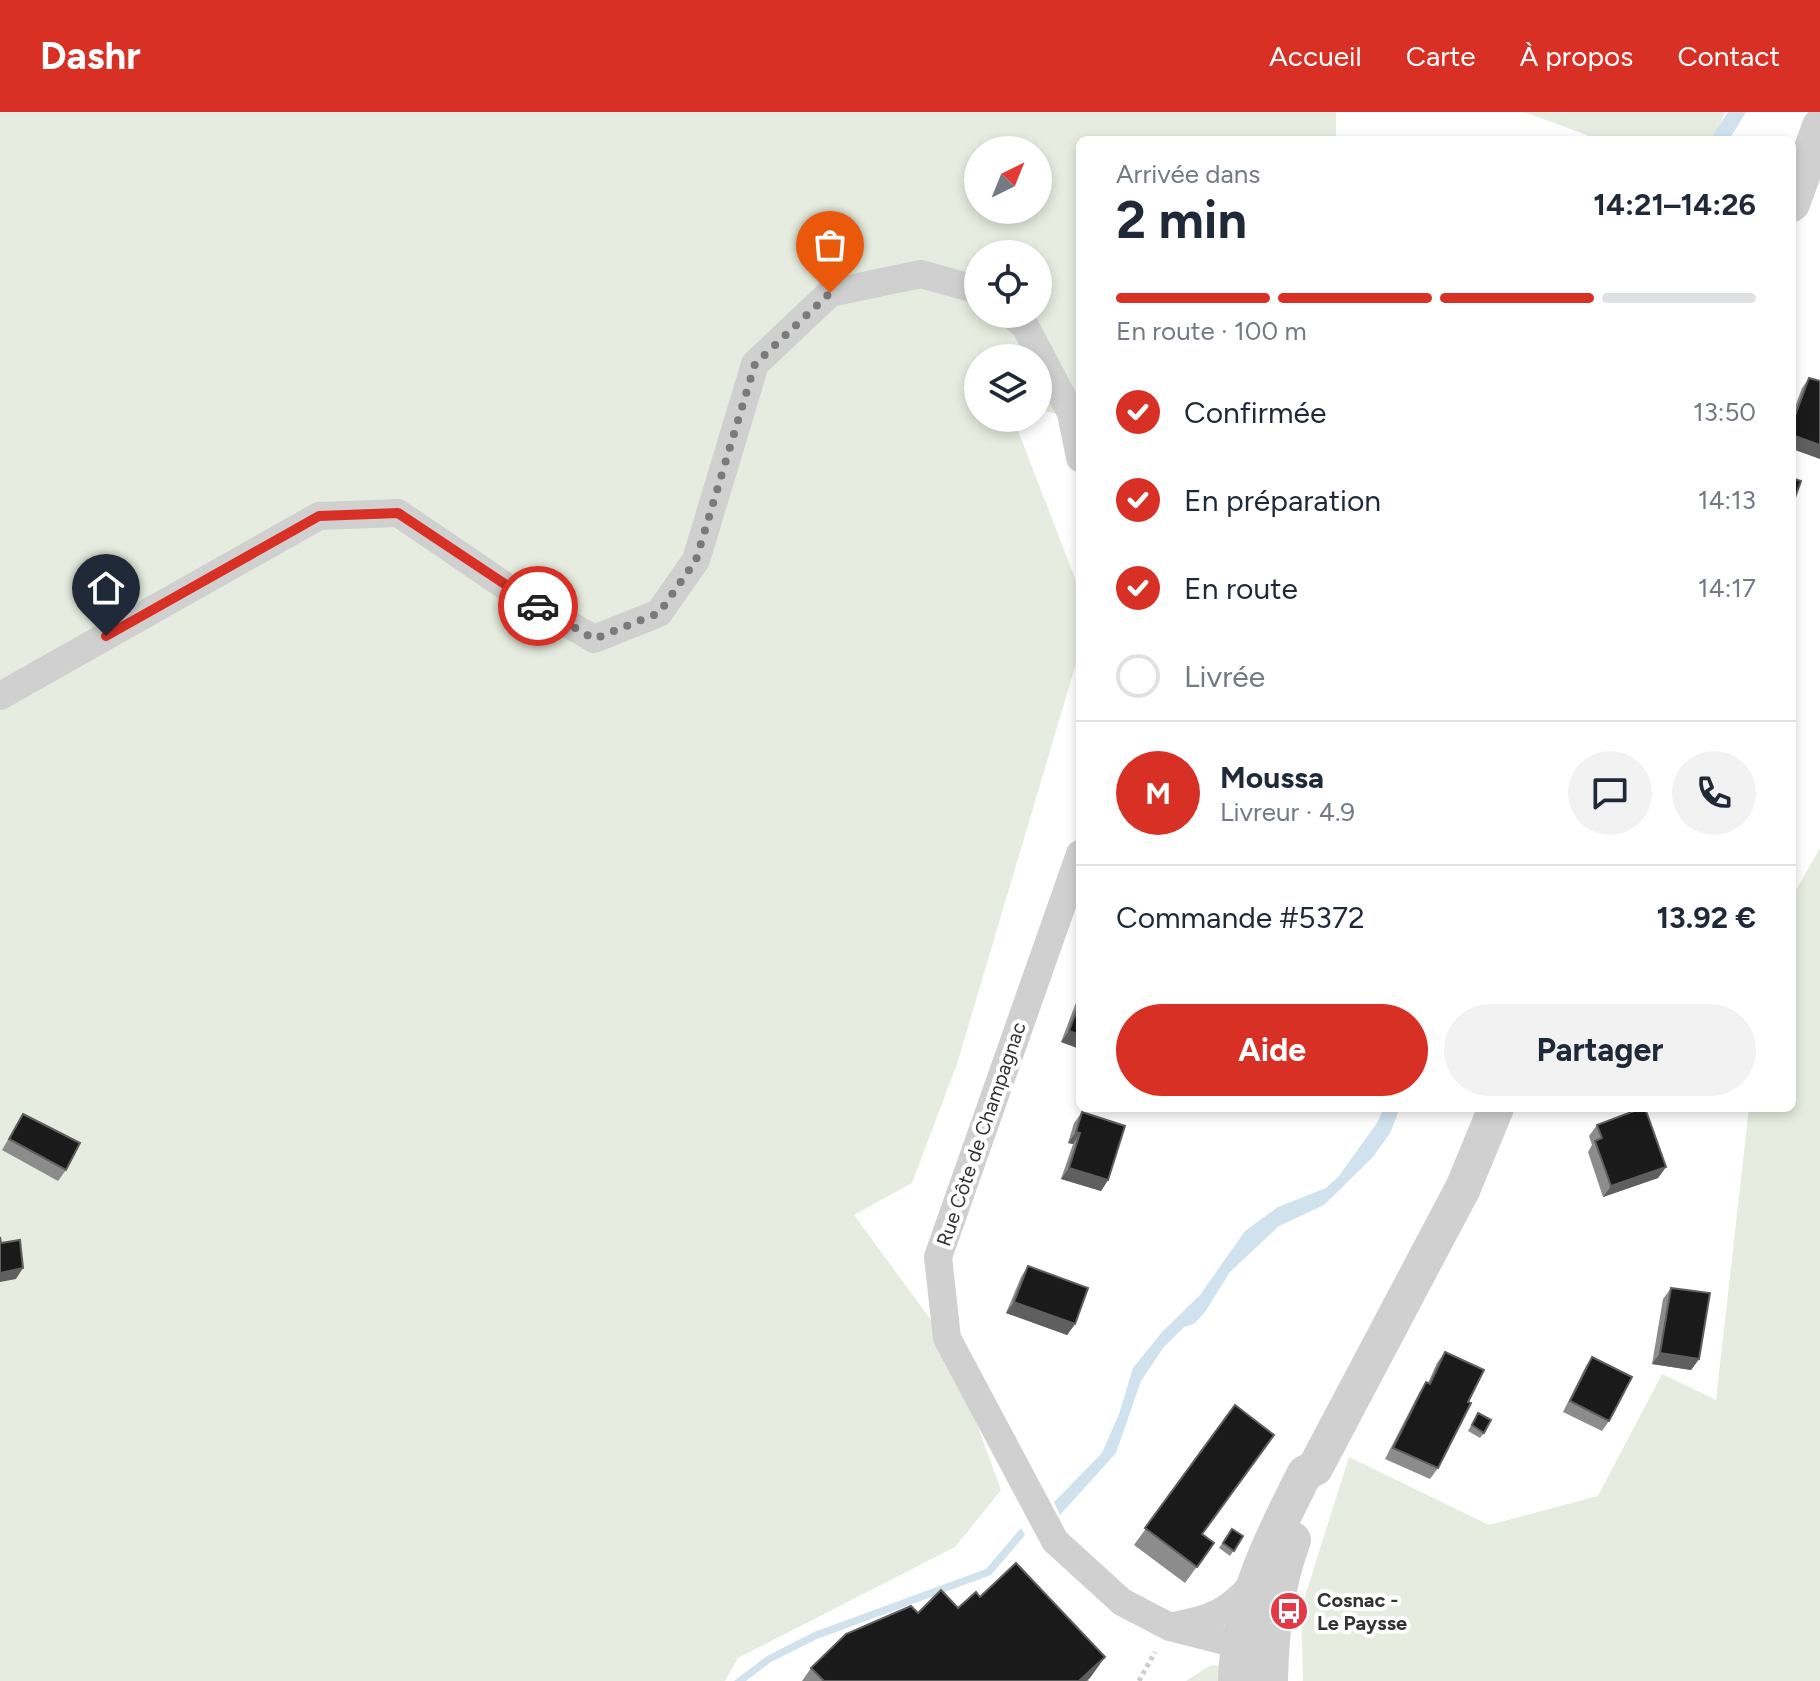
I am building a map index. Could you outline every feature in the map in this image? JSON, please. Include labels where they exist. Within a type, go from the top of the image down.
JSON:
[{"type":"street","points":[[1796,193],[1820,126]]},
{"type":"street","points":[[0,696],[319,516],[398,513],[517,594],[594,639],[659,613],[696,560],[755,364],[830,293],[921,274],[964,286]]},
{"type":"street","points":[[1026,328],[1071,413],[1076,438]]},
{"type":"street","name":"Rue Côte de Champagnac","points":[[1076,865],[938,1257],[947,1338],[1055,1541],[1122,1602],[1170,1627],[1255,1641]]},
{"type":"street","points":[[1270,1681],[1255,1641],[1242,1622],[1252,1585],[1305,1473],[1315,1468],[1463,1188],[1494,1112]]},
{"type":"street","points":[[1236,1681],[1278,1590],[1317,1481],[1315,1468]]},
{"type":"street","points":[[1170,1627],[1205,1620],[1233,1606],[1252,1585]]},
{"type":"street","points":[[1255,1641],[1255,1681]]},
{"type":"shaded area","points":[[0,112],[1336,112],[1336,136],[1076,136],[1076,417],[1052,413],[1052,344],[964,344],[964,432],[1018,432],[1076,581],[1076,663],[957,1064],[912,1183],[854,1215],[947,1342],[1001,1490],[955,1547],[738,1658],[725,1681],[0,1681]]},
{"type":"shaded area","points":[[1524,112],[1725,112],[1716,136],[1587,135]]},
{"type":"shaded area","points":[[1820,848],[1820,1681],[1303,1681],[1301,1609],[1349,1457],[1489,1525],[1598,1496],[1662,1374],[1716,1400],[1749,1112],[1796,1112],[1796,890]]},
{"type":"shaded area","points":[[1211,1665],[1242,1668],[1279,1681],[1186,1681]]},
{"type":"water","points":[[1728,112],[1746,112],[1731,136],[1713,136]]},
{"type":"water","points":[[1382,1112],[1398,1112],[1390,1133],[1373,1157],[1324,1205],[1279,1226],[1230,1272],[1194,1324],[1184,1327],[1163,1348],[1141,1381],[1116,1453],[1060,1515],[1054,1502],[1102,1453],[1119,1414],[1133,1368],[1162,1332],[1200,1295],[1245,1231],[1278,1207],[1326,1188],[1339,1176]]},
{"type":"water","points":[[1021,1528],[1025,1535],[991,1575],[817,1639],[771,1662],[746,1681],[734,1681],[767,1656],[814,1632],[986,1569]]},
{"type":"building","points":[[1809,378],[1820,381],[1820,445],[1796,436],[1796,413]]},
{"type":"building","points":[[1076,1013],[1076,1034],[1069,1031]]},
{"type":"building","points":[[1082,1112],[1125,1126],[1108,1180],[1069,1168],[1080,1133],[1076,1132]]},
{"type":"building","points":[[1631,1112],[1646,1112],[1666,1167],[1611,1186],[1595,1141],[1602,1138],[1597,1125]]},
{"type":"building","points":[[23,1114],[80,1143],[66,1170],[9,1139]]},
{"type":"building","points":[[0,1237],[1,1243],[20,1240],[23,1268],[0,1273]]},
{"type":"building","points":[[1028,1266],[1088,1288],[1075,1324],[1014,1302]]},
{"type":"building","points":[[1671,1288],[1710,1293],[1699,1359],[1660,1353]]},
{"type":"building","points":[[1445,1352],[1484,1370],[1438,1468],[1393,1448],[1426,1382],[1430,1384]]},
{"type":"building","points":[[1592,1357],[1632,1377],[1609,1421],[1570,1401]]},
{"type":"building","points":[[1235,1405],[1274,1435],[1202,1534],[1214,1543],[1197,1567],[1145,1528]]},
{"type":"building","points":[[1478,1413],[1491,1420],[1484,1433],[1472,1425]]},
{"type":"building","points":[[1232,1529],[1243,1536],[1234,1551],[1223,1543]]},
{"type":"building","points":[[1016,1563],[1105,1657],[1079,1681],[824,1681],[811,1668],[846,1634],[911,1606],[918,1613],[941,1590],[958,1608],[976,1592],[980,1597]]},
{"type":"way so far","points":[[538,606],[594,639],[659,613],[696,560],[755,364],[830,293]]},
{"type":"place","name":"Cosnac - Le Paysse","points":[[1289,1611]]},
{"type":"route","points":[[106,636],[319,516],[398,513],[538,606]]}]
